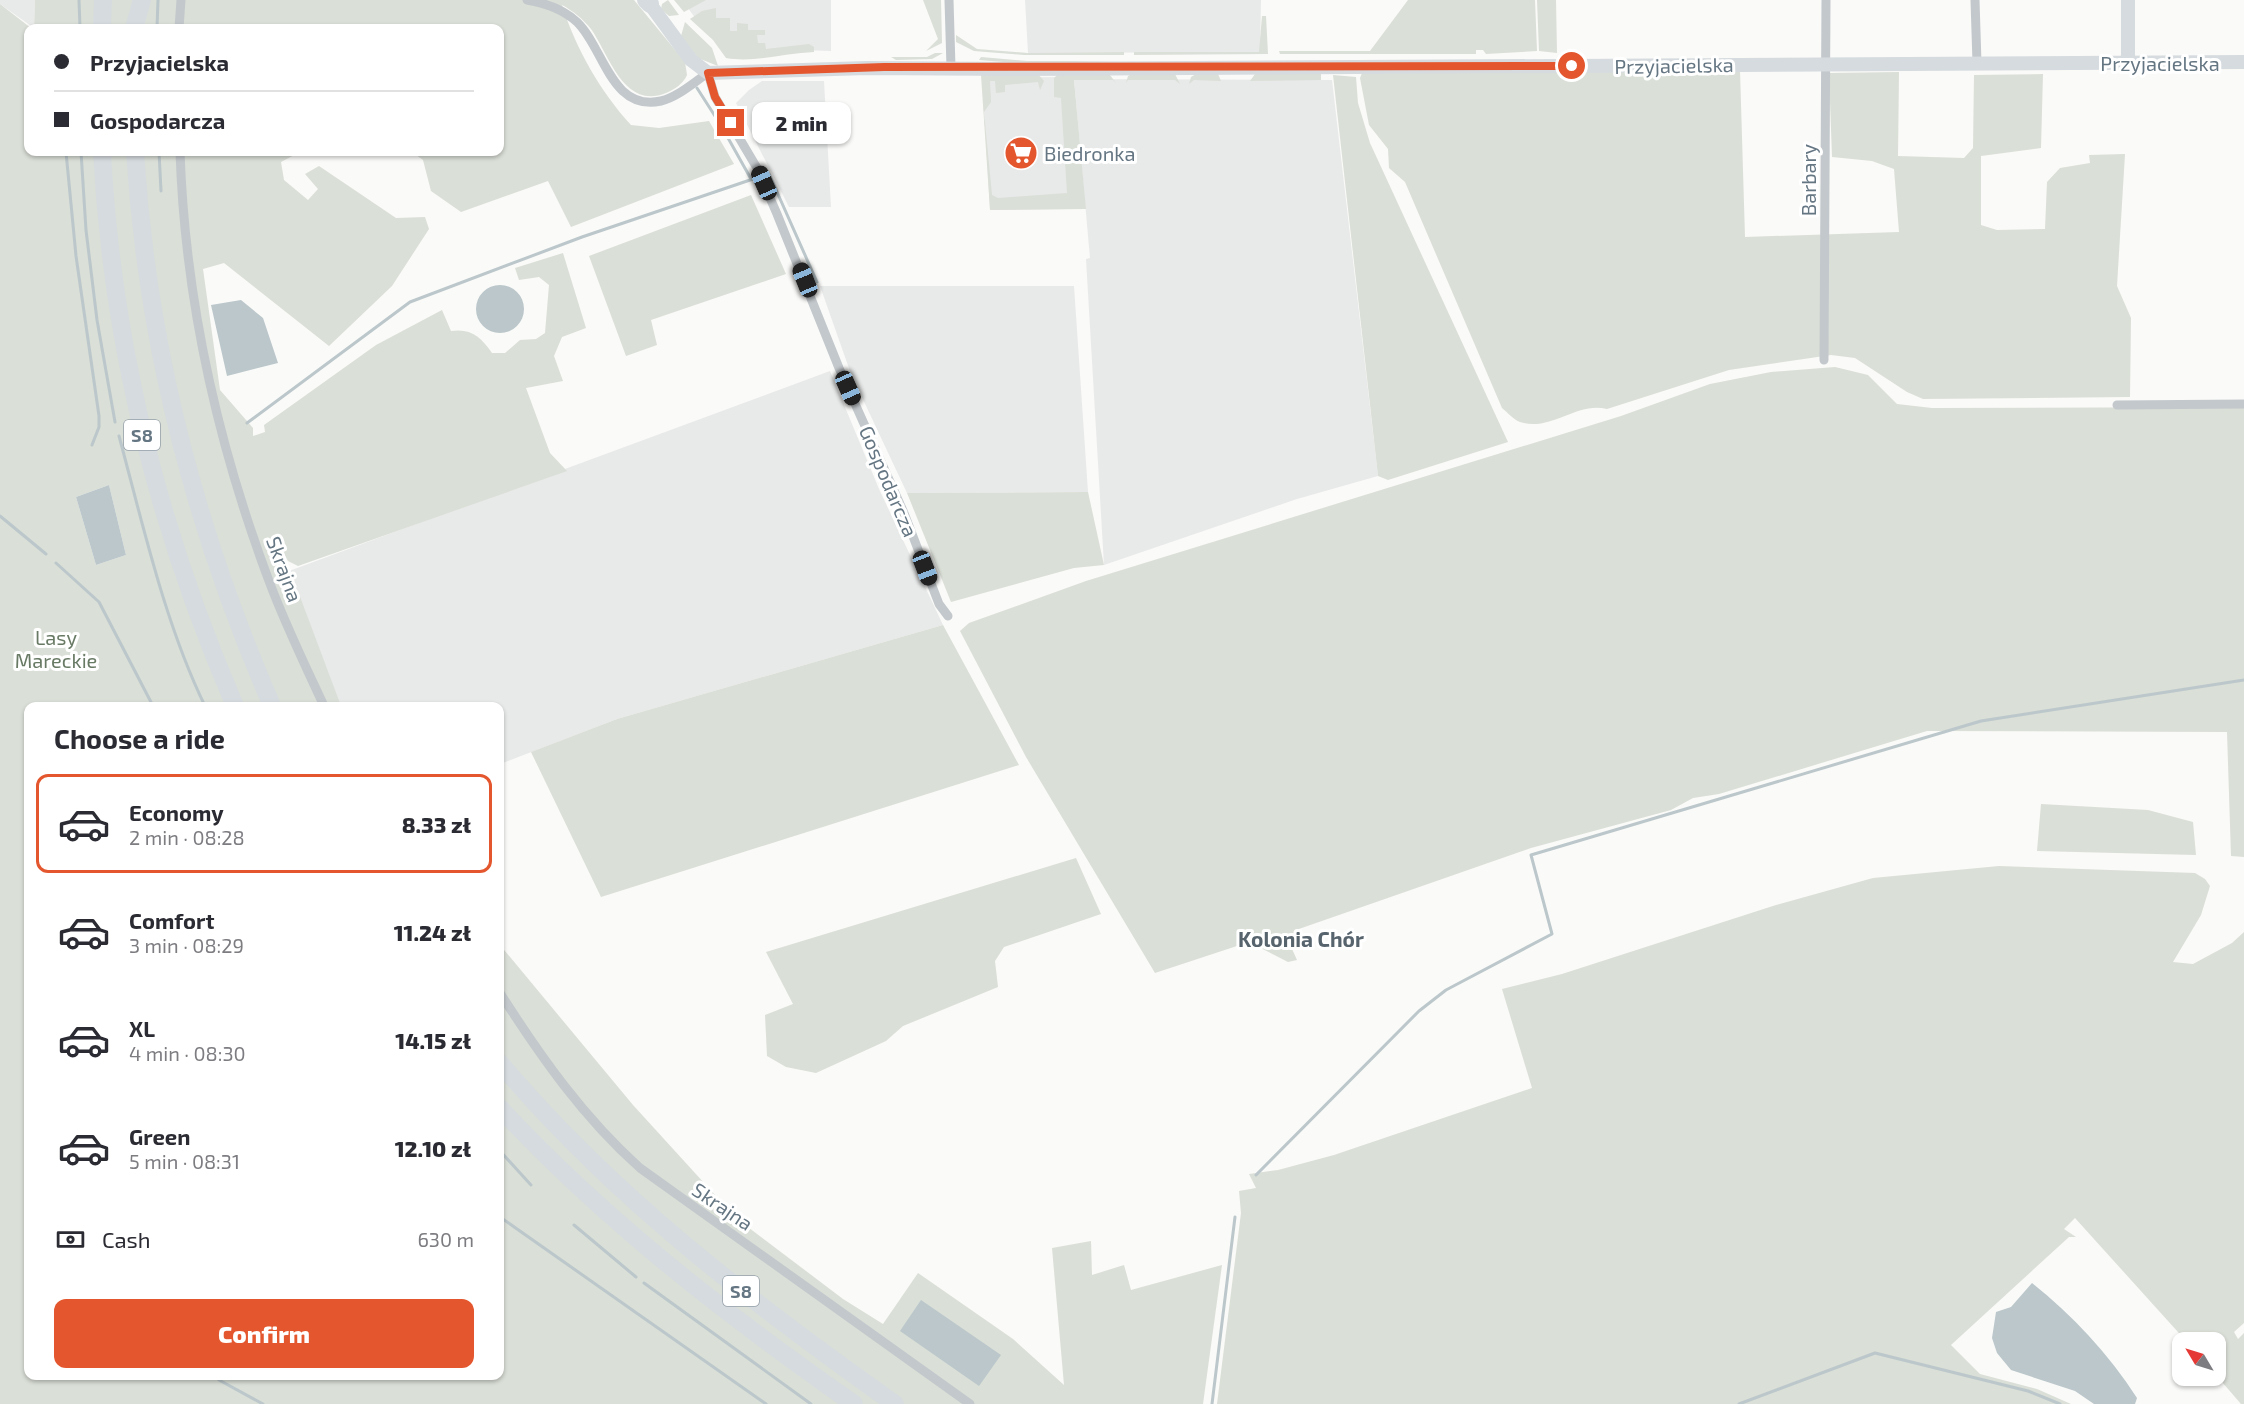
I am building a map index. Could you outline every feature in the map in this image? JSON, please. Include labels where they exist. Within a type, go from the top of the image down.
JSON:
[{"type":"highway","points":[[102,24],[104,0]]},
{"type":"highway","points":[[134,24],[135,0]]},
{"type":"highway","points":[[135,24],[142,0]]},
{"type":"highway","name":"S8","points":[[102,156],[115,296],[144,448],[181,568],[233,702]]},
{"type":"highway","name":"S8","points":[[135,156],[142,242],[168,395],[213,559],[270,702]]},
{"type":"highway","name":"S8","points":[[504,1067],[597,1167],[685,1246],[750,1298],[895,1404]]},
{"type":"highway","name":"S8","points":[[504,1112],[578,1187],[669,1266],[854,1404]]},
{"type":"street","points":[[179,24],[181,0]]},
{"type":"street","points":[[527,0],[546,4],[576,21],[592,40],[616,84],[638,100],[663,100],[708,73]]},
{"type":"street","points":[[949,0],[951,67]]},
{"type":"street","name":"Barbary","points":[[1824,360],[1826,0]]},
{"type":"street","points":[[1975,0],[1977,63]]},
{"type":"street","points":[[2128,0],[2128,63]]},
{"type":"street","name":"Gospodarcza","points":[[648,1],[691,60],[708,73],[715,97],[757,168],[839,368],[904,513],[939,604],[948,616]]},
{"type":"street","name":"Przyjacielska","points":[[708,73],[951,67],[1480,67],[2244,62]]},
{"type":"street","name":"Skrajna","points":[[180,156],[187,237],[198,319],[225,440],[237,484],[270,582],[322,702]]},
{"type":"street","points":[[2117,405],[2244,404]]},
{"type":"street","name":"Skrajna","points":[[504,999],[557,1080],[599,1131],[640,1168],[970,1404]]},
{"type":"shaded area","points":[[0,0],[35,0],[34,24],[28,24],[0,4]]},
{"type":"shaded area","points":[[682,0],[831,0],[831,51],[739,48],[696,19]]},
{"type":"shaded area","points":[[1025,0],[1261,0],[1260,52],[1028,53]]},
{"type":"shaded area","points":[[1061,77],[1069,209],[990,210],[982,78]]},
{"type":"shaded area","points":[[1074,79],[1332,80],[1378,476],[1297,499],[1104,565],[1086,259],[1090,258]]},
{"type":"shaded area","points":[[762,81],[824,81],[831,207],[789,207],[736,103]]},
{"type":"shaded area","points":[[500,285],[517,292],[524,309],[517,326],[500,333],[483,326],[476,309],[483,292]]},
{"type":"shaded area","points":[[820,286],[1074,286],[1088,492],[907,493],[851,374]]},
{"type":"shaded area","points":[[241,300],[263,318],[278,363],[227,376],[211,305]]},
{"type":"shaded area","points":[[830,371],[879,489],[943,625],[617,719],[504,762],[504,702],[335,702],[310,653],[289,571]]},
{"type":"shaded area","points":[[109,485],[126,555],[96,565],[76,497]]},
{"type":"shaded area","points":[[2032,1283],[2061,1308],[2102,1351],[2137,1398],[2135,1404],[2094,1404],[2075,1391],[2011,1370],[1997,1353],[1992,1338],[1996,1312],[2011,1307]]},
{"type":"shaded area","points":[[921,1300],[1001,1355],[979,1386],[900,1331]]},
{"type":"green space","points":[[35,0],[634,0],[685,62],[687,75],[678,86],[666,93],[651,96],[639,94],[619,77],[588,25],[578,15],[562,5],[574,38],[599,84],[631,125],[659,128],[709,121],[734,164],[571,227],[548,181],[461,212],[431,191],[423,160],[418,156],[504,156],[504,24],[34,24]]},
{"type":"green space","points":[[668,0],[679,15],[669,16],[661,9],[662,4]]},
{"type":"green space","points":[[674,0],[706,0],[684,12]]},
{"type":"green space","points":[[923,0],[941,0],[942,43],[926,51],[938,39]]},
{"type":"green space","points":[[1408,0],[1535,0],[1537,51],[1486,54],[1483,50],[1476,50],[1476,54],[1280,54],[1279,51],[1370,51]]},
{"type":"green space","points":[[1537,0],[1556,0],[1557,53],[1539,51]]},
{"type":"green space","name":"Lasy Mareckie","points":[[0,4],[26,24],[24,24],[24,156],[292,156],[281,162],[284,180],[308,200],[318,189],[305,174],[319,166],[396,218],[425,217],[429,229],[392,286],[329,346],[224,263],[203,269],[220,390],[253,428],[253,436],[265,432],[264,425],[376,345],[442,310],[451,331],[470,332],[484,342],[492,353],[505,353],[520,340],[536,339],[545,333],[549,285],[539,277],[519,280],[515,268],[563,253],[586,328],[562,337],[554,356],[563,381],[526,388],[550,453],[567,471],[298,566],[288,561],[284,554],[340,702],[24,702],[24,1380],[504,1380],[504,950],[633,1105],[736,1218],[843,1299],[883,1324],[918,1273],[1013,1339],[1064,1385],[1052,1248],[1091,1241],[1092,1275],[1124,1265],[1131,1290],[1222,1265],[1203,1404],[0,1404]],"holes":[[[109,485],[126,555],[96,565],[76,497]]]},
{"type":"green space","points":[[716,8],[716,18],[730,18],[730,31],[737,31],[737,23],[748,24],[748,30],[765,30],[765,35],[757,35],[758,43],[765,43],[766,49],[809,44],[814,47],[814,52],[759,59],[726,58],[713,40],[690,19],[702,11]]},
{"type":"green space","points":[[1262,16],[1266,16],[1268,54],[1134,55],[1134,52],[1259,52]]},
{"type":"green space","points":[[685,22],[712,48],[718,66],[698,58],[681,36]]},
{"type":"green space","points":[[956,35],[977,49],[1028,53],[1124,52],[1124,55],[1024,55],[974,51],[956,42]]},
{"type":"green space","points":[[935,53],[943,53],[932,59],[896,60],[891,57],[927,57]]},
{"type":"green space","points":[[981,57],[1027,61],[1123,61],[1016,63],[979,60]]},
{"type":"green space","points":[[1740,71],[1745,237],[1899,232],[1894,169],[1872,161],[1832,157],[1829,73],[1899,72],[1898,156],[1964,158],[1973,148],[1974,75],[2043,74],[2041,148],[1981,156],[1981,225],[1997,230],[2045,229],[2047,182],[2060,168],[2090,163],[2089,155],[2125,154],[2117,286],[2131,318],[2130,397],[1923,399],[1907,392],[1855,358],[1831,355],[1729,370],[1607,409],[1585,409],[1542,423],[1531,424],[1513,418],[1502,408],[1405,182],[1389,168],[1388,149],[1369,125],[1360,78],[1362,73]]},
{"type":"green space","points":[[1321,73],[1321,80],[1250,81],[1255,74]]},
{"type":"green space","points":[[1038,74],[1044,81],[1040,90],[1038,82],[1005,85],[1005,92],[996,93],[995,81],[990,81],[991,102],[984,112],[992,195],[998,198],[1067,193],[1061,98],[1054,97],[1054,78],[1057,75],[1110,75],[1116,83],[1113,80],[1074,80],[1086,209],[990,210],[981,75]]},
{"type":"green space","points":[[1132,74],[1175,74],[1180,84],[1175,80],[1128,80],[1126,83],[1128,76]]},
{"type":"green space","points":[[1196,74],[1218,74],[1221,81],[1194,80],[1189,84],[1191,77]]},
{"type":"green space","points":[[1333,75],[1356,77],[1358,103],[1370,143],[1508,442],[1388,480],[1378,476]]},
{"type":"green space","points":[[751,195],[786,274],[651,320],[657,345],[626,356],[589,256]]},
{"type":"green space","points":[[1835,367],[1868,375],[1897,404],[1932,408],[2244,407],[2244,857],[2231,856],[2227,732],[1927,731],[1719,794],[1693,798],[1671,810],[1531,848],[1296,930],[1292,949],[1297,960],[1288,962],[1249,942],[1155,973],[1026,757],[960,631],[969,623],[1086,581],[1621,416],[1710,384],[1771,372]]},
{"type":"green space","points":[[1088,492],[1104,565],[1074,568],[951,602],[907,493]]},
{"type":"green space","points":[[943,625],[1019,765],[601,897],[531,752],[617,719]]},
{"type":"green space","points":[[2041,804],[2148,810],[2193,822],[2196,855],[2037,851]]},
{"type":"green space","points":[[1076,858],[1101,914],[1004,947],[995,961],[998,987],[903,1026],[886,1041],[816,1073],[786,1067],[767,1056],[765,1015],[793,1004],[766,952]]},
{"type":"green space","points":[[1999,866],[2195,873],[2205,879],[2210,886],[2201,915],[2173,962],[2193,964],[2232,943],[2244,932],[2244,1323],[2234,1332],[2238,1339],[2244,1333],[2244,1404],[2241,1404],[2225,1386],[2226,1332],[2178,1332],[2075,1218],[2064,1229],[2076,1237],[2069,1237],[1951,1345],[1980,1374],[2037,1389],[2071,1404],[1217,1404],[1241,1213],[1239,1191],[1256,1188],[1249,1174],[1278,1170],[1334,1155],[1532,1088],[1502,989],[1562,974],[1776,905],[1873,878]]},
{"type":"waterway","points":[[79,0],[80,24]]},
{"type":"waterway","points":[[157,24],[158,0]]},
{"type":"waterway","points":[[697,88],[722,127]]},
{"type":"waterway","points":[[723,129],[751,179]]},
{"type":"waterway","points":[[66,156],[76,256],[99,416],[99,427],[92,445]]},
{"type":"waterway","points":[[81,156],[86,230],[97,320],[115,422]]},
{"type":"waterway","points":[[159,156],[161,191]]},
{"type":"waterway","points":[[769,174],[817,282]]},
{"type":"waterway","points":[[247,423],[410,302],[582,237],[753,179]]},
{"type":"waterway","points":[[119,436],[167,608],[178,642],[203,702]]},
{"type":"waterway","points":[[0,516],[46,554]]},
{"type":"waterway","points":[[56,563],[99,602],[151,702]]},
{"type":"waterway","points":[[1256,1175],[1419,1011],[1446,990],[1552,934],[1531,855],[1981,721],[2244,680]]},
{"type":"waterway","points":[[504,1155],[531,1185]]},
{"type":"waterway","points":[[1212,1404],[1235,1217]]},
{"type":"waterway","points":[[504,1220],[766,1404]]},
{"type":"waterway","points":[[574,1225],[636,1277]]},
{"type":"waterway","points":[[644,1283],[811,1404]]},
{"type":"waterway","points":[[1739,1404],[1875,1353],[2028,1391],[2060,1404]]},
{"type":"waterway","points":[[219,1380],[263,1404]]},
{"type":"place","name":"Biedronka","points":[[1021,153]]},
{"type":"district","name":"Kolonia Chór","points":[[1301,938]]},
{"type":"route","points":[[731,123],[715,97],[708,73],[884,67],[1023,69],[1572,66]]}]
